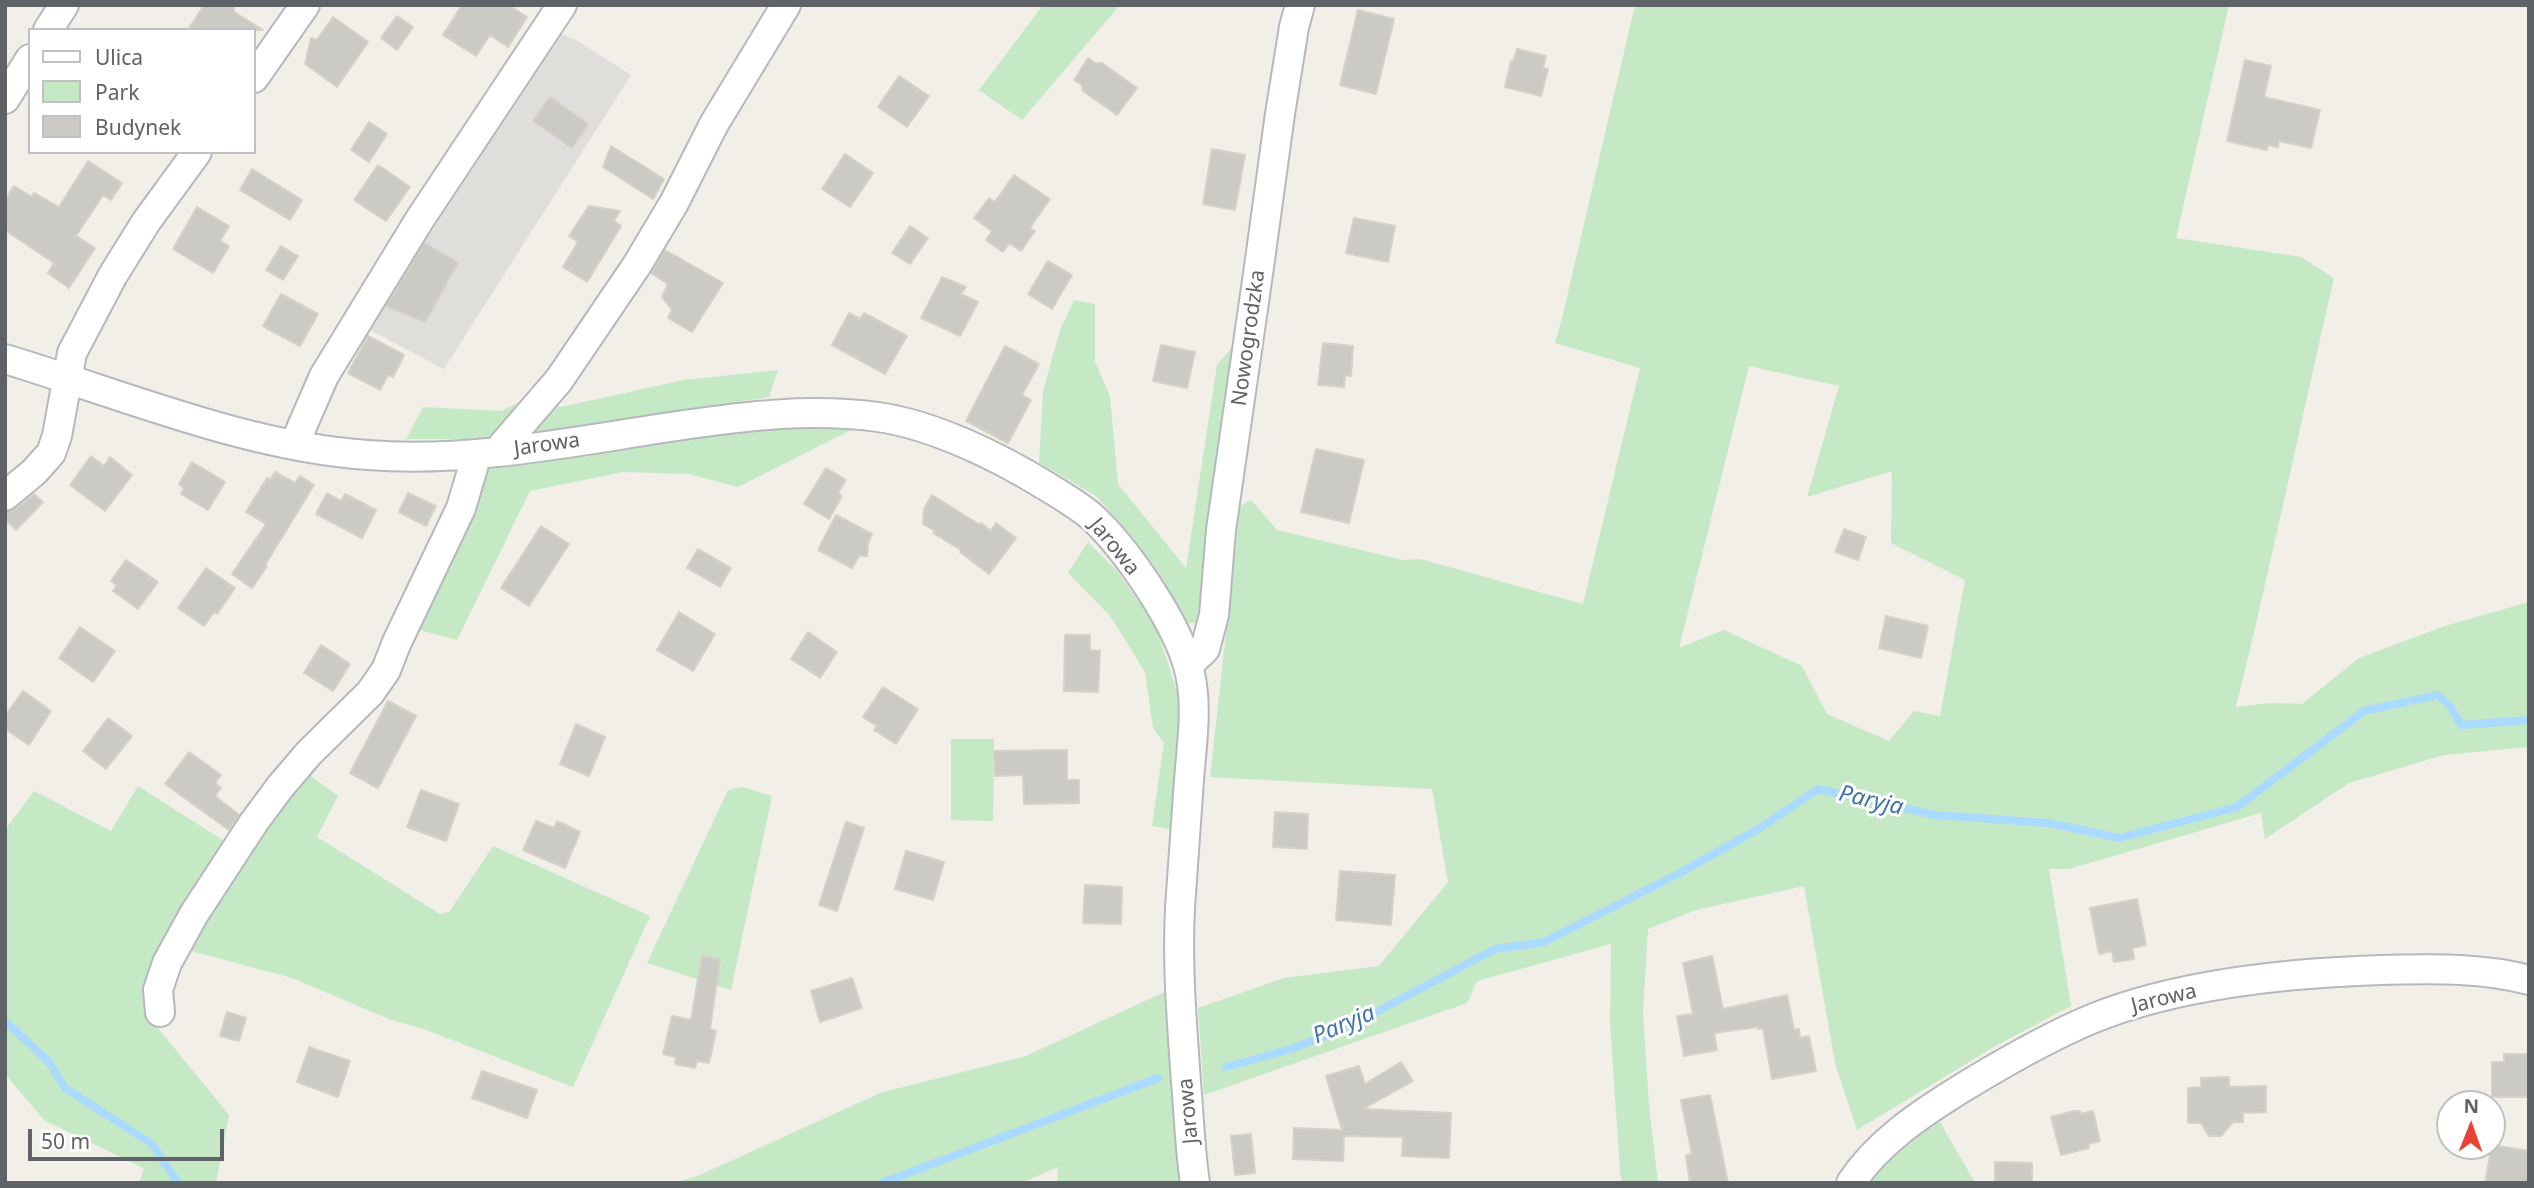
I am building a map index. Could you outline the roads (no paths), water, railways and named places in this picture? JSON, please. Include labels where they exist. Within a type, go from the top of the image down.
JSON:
[{"type":"street","points":[[49,28],[64,5]]},
{"type":"street","points":[[256,75],[305,5]]},
{"type":"street","points":[[293,445],[324,376],[420,219],[562,5]]},
{"type":"street","name":"Jarowa","points":[[487,453],[559,380],[637,265],[674,203],[714,124],[786,5]]},
{"type":"street","name":"Nowogrodzka","points":[[1188,665],[1205,649],[1214,615],[1227,490],[1280,114],[1300,5]]},
{"type":"street","points":[[5,99],[28,61]]},
{"type":"street","points":[[5,496],[34,472],[51,453],[57,436],[72,353],[113,275],[146,222],[196,154]]},
{"type":"street","name":"Jarowa","points":[[5,359],[223,428],[293,445],[365,455],[445,458],[793,412],[881,417],[919,426],[972,448],[1034,479],[1089,514],[1126,556],[1179,642],[1188,665],[1194,718],[1181,902],[1180,970],[1195,1183]]},
{"type":"street","points":[[160,1012],[158,990],[167,963],[194,914],[239,845],[280,787],[309,753],[370,693],[386,670],[402,630],[487,453]]},
{"type":"street","name":"Jarowa","points":[[1851,1183],[1877,1151],[1898,1132],[1949,1096],[2081,1024],[2129,1007],[2208,988],[2326,972],[2475,970],[2503,973],[2529,980]]},
{"type":"waterway","name":"Paryja","points":[[1226,1067],[1291,1049],[1348,1027],[1495,949],[1544,942],[1676,875],[1760,828],[1818,789],[1935,815],[2049,823],[2119,838],[2237,807],[2364,711],[2437,695],[2450,706],[2461,725],[2529,720]]},
{"type":"waterway","name":"Paryja","points":[[5,1021],[49,1062],[65,1088],[152,1144],[178,1183]]},
{"type":"waterway","name":"Paryja","points":[[882,1183],[1158,1078]]}]
